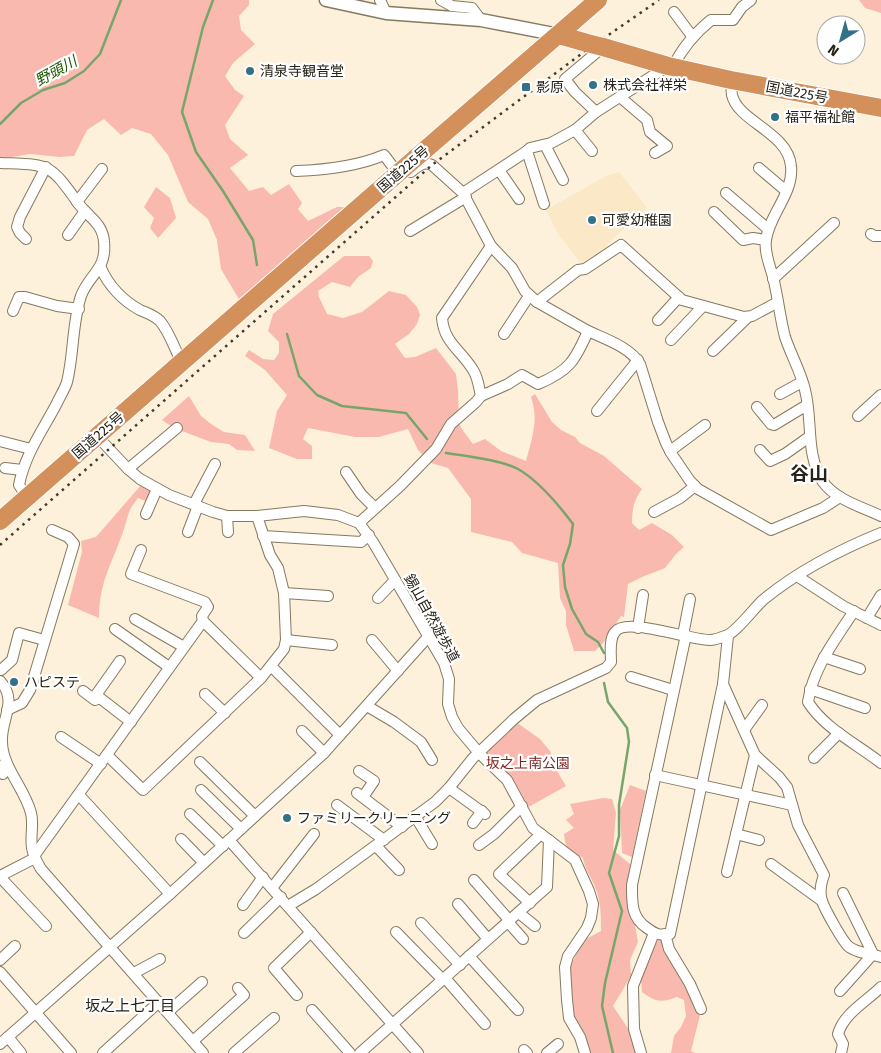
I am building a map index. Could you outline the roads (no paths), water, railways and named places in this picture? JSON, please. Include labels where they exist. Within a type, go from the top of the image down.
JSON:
[{"type":"highway","points":[[559,35],[598,0]]},
{"type":"highway","name":"国道225号","points":[[0,521],[559,35],[670,67],[881,108]]},
{"type":"street","points":[[326,0],[386,13],[480,20],[559,35]]},
{"type":"street","points":[[380,0],[386,13]]},
{"type":"street","points":[[441,0],[452,6],[472,8],[480,20]]},
{"type":"street","points":[[410,231],[465,195],[530,148],[551,143],[575,130],[596,112],[670,67],[692,36],[711,20],[733,20],[742,7],[751,0]]},
{"type":"street","points":[[674,12],[692,36]]},
{"type":"street","points":[[595,45],[565,79],[575,92],[596,112]]},
{"type":"street","points":[[731,80],[732,96],[736,104],[748,117],[778,140],[785,149],[791,166],[790,181],[767,235],[765,246],[785,336],[805,390],[809,437],[815,464],[825,484],[840,498],[881,516]]},
{"type":"street","points":[[620,98],[647,120],[650,132],[667,146],[655,153]]},
{"type":"street","points":[[575,130],[592,151]]},
{"type":"street","points":[[544,144],[563,180]]},
{"type":"street","points":[[527,150],[544,204]]},
{"type":"street","points":[[296,171],[370,161],[384,155],[397,174],[403,178],[420,164],[428,163],[432,165],[465,195],[491,246],[512,268],[524,291],[533,299],[588,331],[623,348],[638,360],[658,422],[670,451],[696,486],[771,530],[824,508],[840,498]]},
{"type":"street","points":[[0,164],[38,164],[56,174],[77,202],[97,222],[102,230],[104,242],[104,257],[100,268],[81,296],[66,383],[22,470],[20,485],[27,497]]},
{"type":"street","points":[[26,239],[17,227],[20,217],[46,167]]},
{"type":"street","points":[[759,168],[786,191]]},
{"type":"street","points":[[77,202],[102,169]]},
{"type":"street","points":[[499,170],[519,199]]},
{"type":"street","points":[[726,193],[767,235]]},
{"type":"street","points":[[68,235],[85,211]]},
{"type":"street","points":[[714,212],[743,240],[767,235]]},
{"type":"street","points":[[773,279],[834,222]]},
{"type":"street","points":[[504,334],[533,299],[578,270],[585,269],[621,245],[682,300],[748,317]]},
{"type":"street","points":[[481,396],[474,371],[447,338],[442,318],[491,246]]},
{"type":"street","points":[[100,268],[106,281],[117,292],[138,309],[152,314],[161,322],[182,362]]},
{"type":"street","points":[[13,310],[19,297],[79,309]]},
{"type":"street","points":[[658,320],[679,297]]},
{"type":"street","points":[[713,351],[748,317],[778,302]]},
{"type":"street","points":[[671,340],[703,306]]},
{"type":"street","points":[[97,436],[140,479],[158,489],[227,516],[257,516],[304,511],[338,515],[360,523],[400,486],[436,448],[451,424],[481,396],[508,384],[522,375],[538,384],[551,379],[572,362],[588,331]]},
{"type":"street","points":[[597,412],[638,360]]},
{"type":"street","points":[[780,394],[802,382]]},
{"type":"street","points":[[858,416],[881,395]]},
{"type":"street","points":[[757,407],[770,424],[774,425],[807,405]]},
{"type":"street","points":[[670,451],[705,425]]},
{"type":"street","points":[[128,469],[177,428]]},
{"type":"street","points":[[760,450],[770,461],[785,454],[809,437]]},
{"type":"street","points":[[0,441],[31,449]]},
{"type":"street","points":[[188,532],[196,505],[216,464]]},
{"type":"street","points":[[5,468],[22,470]]},
{"type":"street","points":[[346,472],[361,494],[375,508]]},
{"type":"street","points":[[654,512],[680,498],[696,486]]},
{"type":"street","points":[[146,514],[158,489]]},
{"type":"street","points":[[227,516],[228,532]]},
{"type":"street","points":[[61,737],[104,760],[142,790],[261,678],[284,649],[286,637],[284,593],[278,568],[270,555],[257,516]]},
{"type":"street","name":"錫山自然遊歩道","points":[[360,523],[444,662],[449,679],[448,704],[458,728],[479,753],[507,780],[533,828],[575,860],[589,891],[593,904],[592,918],[568,956],[566,967],[567,1000],[570,1018],[580,1037],[585,1053]]},
{"type":"street","points":[[7,710],[22,703],[30,690],[74,544],[68,537],[52,530]]},
{"type":"street","points":[[288,906],[316,889],[435,802],[449,788],[472,758],[537,700],[606,668],[611,662],[612,635],[616,630],[624,627],[638,628],[710,640],[728,636],[763,600],[810,566],[846,547],[881,532]]},
{"type":"street","points":[[263,536],[361,542],[369,535]]},
{"type":"street","points":[[46,926],[0,877],[35,857],[202,621],[202,616],[208,607],[205,602],[132,574],[141,550]]},
{"type":"street","points":[[797,576],[843,606],[881,625]]},
{"type":"street","points":[[378,598],[395,580]]},
{"type":"street","points":[[284,593],[328,596]]},
{"type":"street","points":[[638,628],[643,595]]},
{"type":"street","points":[[866,618],[881,595]]},
{"type":"street","points":[[690,599],[656,775],[632,885],[634,915],[641,924],[657,935],[670,934],[700,784],[723,684],[728,636]]},
{"type":"street","points":[[854,611],[824,656],[810,689],[808,702],[814,713],[881,763]]},
{"type":"street","points":[[135,619],[184,647]]},
{"type":"street","points":[[202,621],[261,678]]},
{"type":"street","points":[[115,630],[169,667]]},
{"type":"street","points":[[44,640],[19,633],[12,660],[1,676],[9,700],[1,740],[2,752],[26,798],[32,815],[32,847],[35,857],[41,869],[111,946],[203,1053]]},
{"type":"street","points":[[286,637],[332,641]]},
{"type":"street","points":[[21,1053],[4,1040],[170,894],[324,753],[428,637]]},
{"type":"street","points":[[372,640],[398,671]]},
{"type":"street","points":[[824,656],[860,669]]},
{"type":"street","points":[[120,661],[96,695],[131,722]]},
{"type":"street","points":[[271,666],[340,735]]},
{"type":"street","points":[[631,677],[673,690]]},
{"type":"street","points":[[723,684],[755,755],[779,777],[787,788],[798,825],[824,875],[820,885],[822,901],[848,946],[877,956]]},
{"type":"street","points":[[810,689],[865,708]]},
{"type":"street","points":[[83,691],[95,700],[100,698]]},
{"type":"street","points":[[205,694],[225,713]]},
{"type":"street","points":[[744,730],[762,705]]},
{"type":"street","points":[[367,706],[394,722],[421,742],[426,757]]},
{"type":"street","points":[[302,730],[324,753]]},
{"type":"street","points":[[814,758],[839,733]]},
{"type":"street","points":[[727,872],[755,755]]},
{"type":"street","points":[[200,762],[255,816]]},
{"type":"street","points":[[359,771],[374,781],[360,795],[402,827]]},
{"type":"street","points":[[656,775],[792,805]]},
{"type":"street","points":[[449,788],[484,812],[473,823]]},
{"type":"street","points":[[201,790],[241,829]]},
{"type":"street","points":[[78,795],[170,894]]},
{"type":"street","points":[[337,805],[380,843],[399,870]]},
{"type":"street","points":[[479,845],[494,834],[522,806]]},
{"type":"street","points":[[190,814],[226,843],[263,877],[418,1053]]},
{"type":"street","points":[[415,816],[432,844]]},
{"type":"street","points":[[272,888],[314,834]]},
{"type":"street","points":[[736,834],[759,840]]},
{"type":"street","points":[[530,903],[499,874],[545,837]]},
{"type":"street","points":[[360,1053],[547,886],[545,837]]},
{"type":"street","points":[[181,839],[204,863]]},
{"type":"street","points":[[771,864],[822,901]]},
{"type":"street","points":[[243,905],[263,877]]},
{"type":"street","points":[[474,880],[523,939]]},
{"type":"street","points":[[843,893],[877,956]]},
{"type":"street","points":[[244,933],[280,897]]},
{"type":"street","points":[[458,904],[488,940]]},
{"type":"street","points":[[518,913],[535,926]]},
{"type":"street","points":[[421,924],[460,965]]},
{"type":"street","points":[[297,995],[274,968],[311,932]]},
{"type":"street","points":[[396,932],[404,945],[444,979],[485,1024]]},
{"type":"street","points":[[641,1053],[641,1037],[634,1030],[633,986],[654,933]]},
{"type":"street","points":[[665,934],[669,949],[690,984],[701,1009]]},
{"type":"street","points":[[0,960],[15,946]]},
{"type":"street","points":[[469,956],[518,1010]]},
{"type":"street","points":[[841,985],[877,956]]},
{"type":"street","points":[[134,973],[160,959]]},
{"type":"street","points":[[0,972],[71,1053]]},
{"type":"street","points":[[168,1012],[202,982]]},
{"type":"street","points":[[841,1053],[843,1044],[838,1034],[840,1026],[845,1018],[881,987]]},
{"type":"street","points":[[193,1041],[244,995]]},
{"type":"street","points":[[103,1053],[159,1002]]},
{"type":"street","points":[[312,1010],[350,1053]]},
{"type":"street","points":[[234,1053],[271,1024]]},
{"type":"street","points":[[547,1053],[558,1044]]},
{"type":"waterway","name":"野頭川","points":[[0,124],[21,103],[43,90],[65,83],[84,71],[100,54],[121,0]]},
{"type":"waterway","points":[[213,0],[203,27],[182,112],[196,152],[253,240],[257,265]]},
{"type":"waterway","points":[[287,334],[299,376],[317,395],[342,406],[406,413],[427,439]]},
{"type":"waterway","points":[[446,453],[493,461],[518,469],[541,486],[567,516],[573,524],[570,544],[563,565],[565,587],[572,609],[586,634],[598,642],[604,653]]},
{"type":"waterway","points":[[604,683],[608,702],[627,728],[629,742],[619,805],[619,836],[609,873],[622,911],[605,983],[602,1006],[613,1053]]},
{"type":"railway","points":[[0,545],[432,165],[584,52],[659,0]]},
{"type":"place","name":"清泉寺観音堂","points":[[250,71]]},
{"type":"place","name":"株式会社祥栄","points":[[593,85]]},
{"type":"place","name":"影原","points":[[526,87]]},
{"type":"place","name":"福平福祉館","points":[[775,117]]},
{"type":"place","name":"可愛幼稚園","points":[[592,220]]},
{"type":"place","name":"ハピステ","points":[[14,682]]},
{"type":"place","name":"ファミリークリーニング","points":[[287,818]]},
{"type":"district","name":"谷山","points":[[809,473]]},
{"type":"district","name":"坂之上七丁目","points":[[130,1006]]},
{"type":"park label","name":"坂之上南公園","points":[[528,763]]}]
